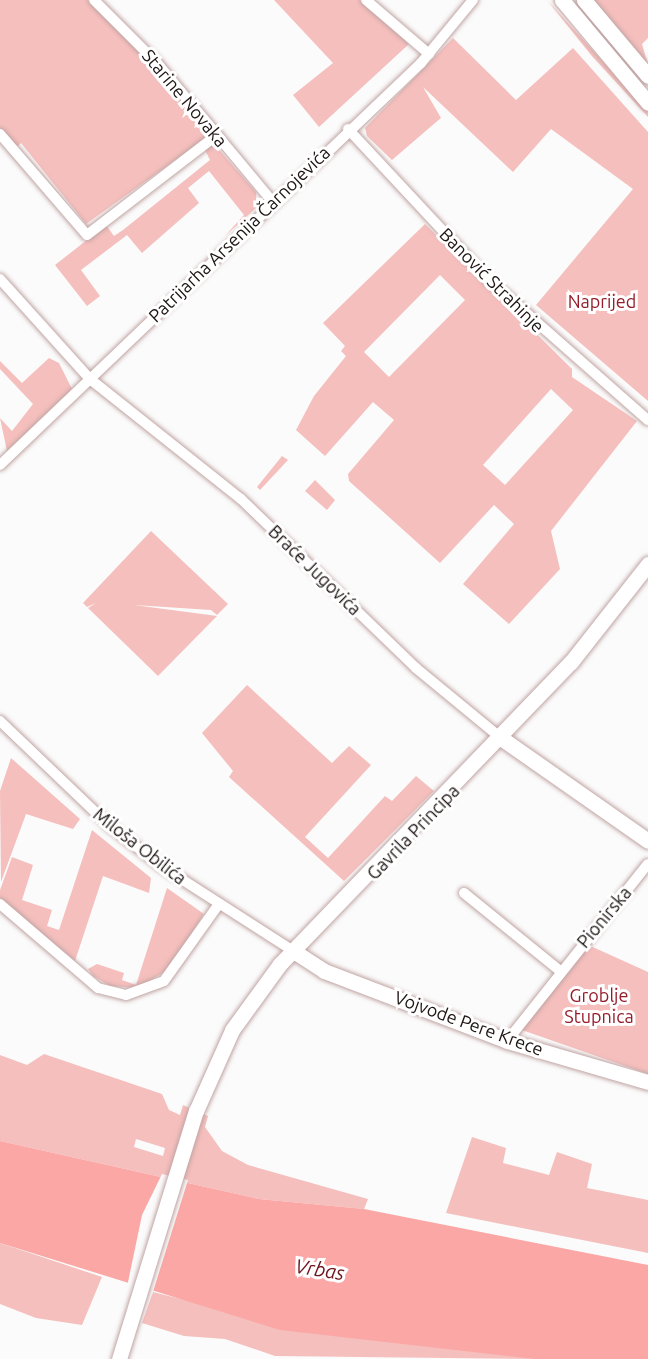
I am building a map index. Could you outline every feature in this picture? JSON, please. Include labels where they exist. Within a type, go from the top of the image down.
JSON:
[{"type":"main road","points":[[562,0],[648,103]]},
{"type":"main road","points":[[584,0],[648,76]]},
{"type":"main road","name":"Gavrila Principa","points":[[119,1359],[196,1111],[232,1030],[276,970],[501,738],[571,662],[648,564]]},
{"type":"main road","name":"Braće Jugovića","points":[[501,738],[648,841]]},
{"type":"main road","name":"Vojvode Pere Krece","points":[[295,952],[324,971],[507,1041],[648,1082]]},
{"type":"street","name":"Starine Novaka","points":[[94,0],[157,63],[272,201]]},
{"type":"street","points":[[366,0],[429,54]]},
{"type":"street","name":"Patrijarha Arsenija Čarnojevića","points":[[0,465],[272,201],[429,54],[473,0]]},
{"type":"street","name":"Banović Strahinje","points":[[348,129],[474,265],[590,374],[648,420]]},
{"type":"street","points":[[0,134],[82,234],[106,224],[217,135]]},
{"type":"street","name":"Braće Jugovića","points":[[0,279],[90,379],[241,499],[424,675],[501,738]]},
{"type":"street","name":"Miloša Obilića","points":[[0,721],[110,826],[219,904],[295,952]]},
{"type":"street","name":"Pionirska","points":[[507,1041],[559,970],[648,864]]},
{"type":"street","points":[[464,893],[559,970]]},
{"type":"street","points":[[0,904],[98,988],[126,995],[164,981],[219,904]]},
{"type":"green space","points":[[0,0],[91,0],[213,133],[86,224],[21,143],[16,148],[0,129]]},
{"type":"green space","points":[[274,0],[364,0],[409,44],[319,127],[293,95],[333,63]]},
{"type":"green space","points":[[547,0],[648,111],[648,117],[591,55]]},
{"type":"green space","points":[[594,0],[648,0],[648,38],[642,44],[648,65]]},
{"type":"green space","name":"Naprijed","points":[[453,38],[516,100],[573,48],[648,132],[648,401],[536,305],[633,189],[551,129],[513,172],[423,87],[441,118],[392,160],[367,136],[365,128]]},
{"type":"green space","points":[[214,144],[256,192],[257,207],[225,236],[244,215],[209,171],[188,188],[199,203],[142,253],[127,235],[81,270],[100,296],[87,306],[55,265],[106,225],[114,236],[123,230],[210,160],[205,150]]},
{"type":"green space","points":[[425,224],[572,369],[572,377],[637,421],[551,531],[560,569],[509,624],[463,584],[514,524],[494,505],[440,563],[349,481],[348,474],[394,420],[373,402],[325,456],[296,430],[314,396],[346,356],[341,351],[345,346],[323,323]],"holes":[[[440,275],[465,300],[389,377],[364,352]],[[551,389],[573,410],[505,485],[483,465]]]},
{"type":"green space","points":[[49,358],[59,363],[72,389],[7,451],[0,418],[12,431],[33,404],[0,369],[0,361],[22,383]]},
{"type":"green space","points":[[282,456],[288,460],[260,490],[257,487]]},
{"type":"green space","points":[[315,480],[335,500],[327,510],[305,491]]},
{"type":"green space","points":[[151,531],[228,604],[217,615],[211,610],[134,605],[217,616],[158,676],[88,608],[96,603],[87,607],[83,603]]},
{"type":"green space","points":[[247,685],[332,763],[349,746],[371,765],[305,837],[328,858],[385,796],[392,801],[416,776],[434,791],[344,881],[229,777],[233,771],[202,733]]},
{"type":"green space","points":[[11,758],[80,819],[73,829],[26,814],[1,882],[0,791]]},
{"type":"green space","points":[[92,830],[151,878],[149,893],[103,876],[75,961],[0,899],[0,890],[12,857],[33,865],[22,900],[52,910],[47,926],[59,930]]},
{"type":"green space","points":[[167,888],[204,914],[168,970],[137,988],[110,986],[93,976],[88,969],[97,964],[124,973],[122,980],[136,985]]},
{"type":"green space","name":"Groblje Stupnica","points":[[586,944],[648,972],[648,1074],[519,1029]]},
{"type":"green space","points":[[44,1054],[162,1094],[169,1110],[180,1115],[183,1105],[208,1116],[205,1127],[222,1151],[248,1165],[368,1199],[364,1209],[259,1199],[0,1141],[0,1055],[27,1065]],"holes":[[[136,1139],[165,1148],[163,1156],[134,1147]]]},
{"type":"green space","points":[[472,1137],[506,1148],[503,1163],[549,1175],[557,1152],[592,1164],[587,1188],[648,1200],[648,1253],[446,1213]]},
{"type":"green space","points":[[0,1243],[102,1277],[82,1325],[36,1318],[0,1304]]},
{"type":"green space","points":[[153,1292],[181,1299],[534,1359],[275,1356],[225,1339],[184,1336],[142,1323]]},
{"type":"water","name":"Vrbas","points":[[0,1141],[259,1199],[364,1209],[648,1265],[648,1359],[534,1359],[280,1330],[0,1243]]},
{"type":"pier","points":[[162,1174],[188,1180],[152,1295],[127,1287],[142,1215]]}]
